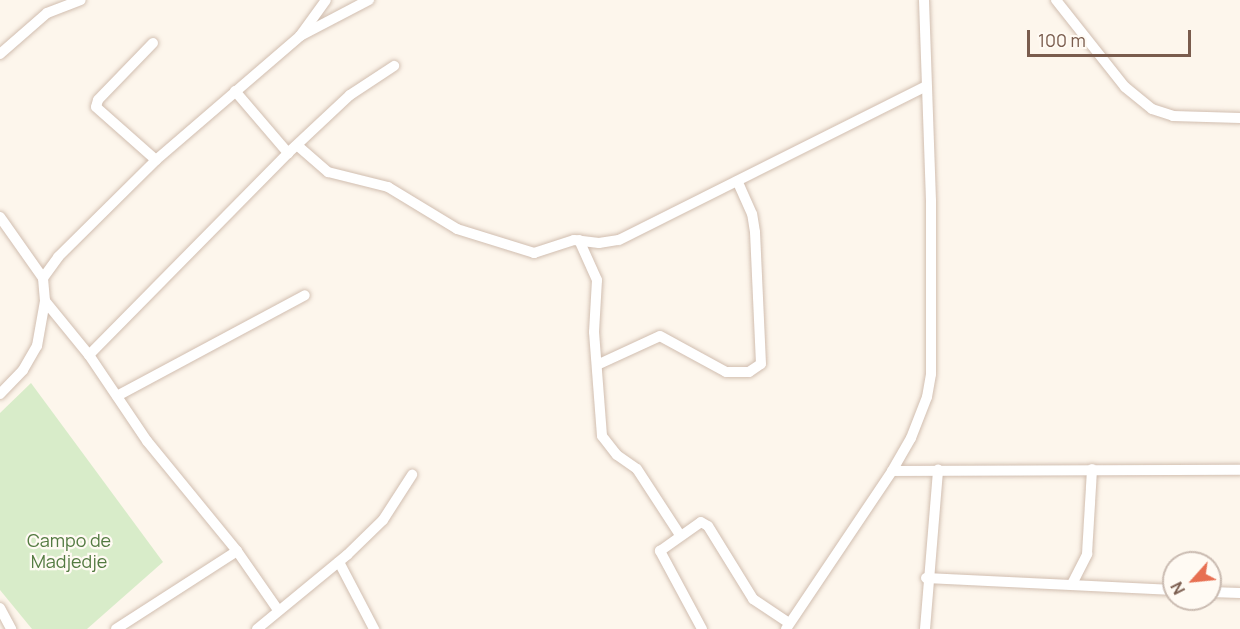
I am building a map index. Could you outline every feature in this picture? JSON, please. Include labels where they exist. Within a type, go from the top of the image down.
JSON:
[{"type":"street","points":[[0,54],[47,13],[81,0]]},
{"type":"street","points":[[300,36],[326,0]]},
{"type":"street","points":[[43,278],[58,258],[156,160],[235,91],[300,36],[369,0]]},
{"type":"street","points":[[702,629],[660,553],[680,535],[704,522],[753,599],[787,626],[892,471],[920,416],[931,374],[930,201],[924,87],[924,0]]},
{"type":"street","points":[[1043,0],[1056,1],[1125,87],[1152,109],[1173,116],[1240,118]]},
{"type":"street","points":[[153,43],[98,100],[96,107],[156,160]]},
{"type":"street","points":[[89,355],[288,153],[350,95],[394,66]]},
{"type":"street","points":[[298,146],[328,172],[397,190],[472,235],[534,253],[579,240],[599,243],[619,240],[924,87]]},
{"type":"street","points":[[235,91],[288,153]]},
{"type":"street","points":[[597,364],[660,336],[726,372],[749,372],[760,364],[755,232],[752,214],[737,181]]},
{"type":"street","points":[[0,217],[43,278],[45,301],[37,346],[23,370],[0,394]]},
{"type":"street","points":[[579,240],[596,275],[597,364],[602,436],[617,455],[637,469],[680,535]]},
{"type":"street","points":[[117,396],[305,295]]},
{"type":"street","points":[[45,301],[89,355],[147,441],[237,551],[278,610]]},
{"type":"street","points":[[1072,584],[1087,554],[1092,469]]},
{"type":"street","points":[[925,629],[926,578],[938,470]]},
{"type":"street","points":[[892,471],[1240,470]]},
{"type":"street","points":[[258,629],[278,610],[339,562],[389,513],[412,475]]},
{"type":"street","points":[[116,629],[237,551]]},
{"type":"street","points":[[339,562],[374,629]]},
{"type":"street","points":[[926,578],[1162,589]]},
{"type":"street","points":[[1222,592],[1240,593]]},
{"type":"street","points":[[0,608],[11,629]]},
{"type":"green space","name":"Campo de Madjedje","points":[[31,383],[163,562],[87,629],[32,629],[0,590],[0,413]]}]
